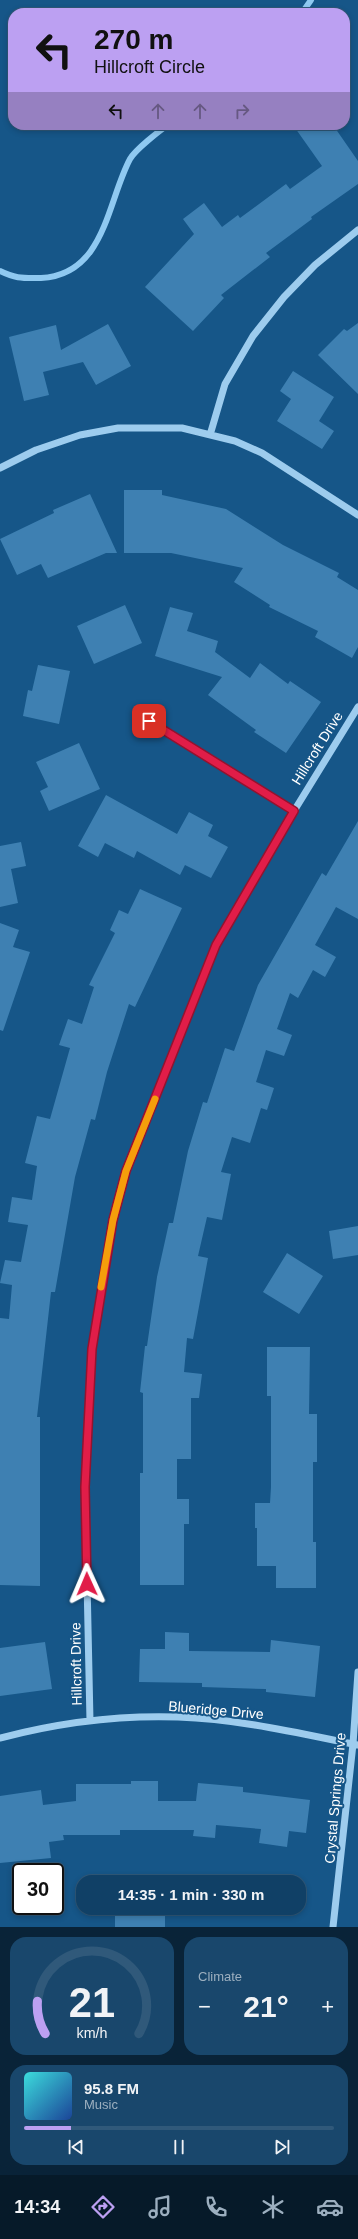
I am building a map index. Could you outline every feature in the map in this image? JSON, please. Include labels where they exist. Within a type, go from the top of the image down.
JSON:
[{"type":"street","points":[[210,435],[225,384],[253,336],[284,297],[315,265],[358,230]]},
{"type":"street","points":[[0,468],[43,447],[80,435],[118,428],[182,428],[235,441],[262,452],[358,515]]},
{"type":"street","name":"Hillcroft Drive","points":[[90,1721],[85,1487],[92,1349],[113,1220],[126,1171],[216,945],[294,811],[358,707]]},
{"type":"street","points":[[149,721],[294,811]]},
{"type":"street","name":"Crystal Springs Drive","points":[[334,1927],[356,1744],[358,1672]]},
{"type":"street","name":"Blueridge Drive","points":[[0,1738],[28,1731],[90,1721],[177,1717],[293,1731],[356,1744]]},
{"type":"building","points":[[297,130],[336,130],[358,161],[358,184],[311,217],[312,219],[266,253],[270,257],[221,295],[224,298],[193,331],[145,287],[194,234],[183,219],[204,203],[222,227],[238,215],[240,218],[286,184],[290,189],[322,166]]},
{"type":"building","points":[[358,323],[358,394],[318,355],[344,329],[347,331]]},
{"type":"building","points":[[108,324],[131,366],[96,385],[83,362],[43,372],[49,395],[24,401],[9,337],[56,325],[61,350]]},
{"type":"building","points":[[293,371],[334,397],[319,421],[334,431],[322,449],[277,421],[291,399],[280,391]]},
{"type":"building","points":[[124,490],[162,490],[162,495],[226,509],[283,545],[339,573],[337,577],[358,590],[358,647],[352,658],[315,637],[318,631],[269,607],[270,605],[234,582],[243,568],[171,553],[124,553]]},
{"type":"building","points":[[90,494],[117,553],[106,553],[48,578],[41,564],[17,575],[0,539],[54,513],[53,510]]},
{"type":"building","points":[[125,605],[142,643],[94,664],[77,626]]},
{"type":"building","points":[[170,607],[193,613],[187,631],[218,641],[215,652],[250,678],[260,663],[288,684],[290,681],[321,702],[286,753],[254,732],[256,730],[208,695],[222,677],[155,656]]},
{"type":"building","points":[[38,665],[70,671],[59,724],[23,716],[28,690],[32,691]]},
{"type":"building","points":[[79,743],[100,789],[49,811],[40,791],[48,787],[36,762]]},
{"type":"building","points":[[106,795],[177,834],[189,812],[213,825],[208,836],[228,847],[211,878],[185,865],[180,875],[137,851],[134,858],[105,843],[98,857],[78,846]]},
{"type":"building","points":[[358,821],[358,919],[336,907],[315,945],[336,957],[325,977],[313,970],[298,998],[290,993],[277,1029],[292,1035],[284,1056],[266,1050],[256,1082],[274,1088],[267,1110],[261,1108],[250,1143],[232,1137],[221,1172],[231,1174],[222,1220],[207,1217],[198,1256],[208,1258],[193,1339],[187,1338],[184,1372],[202,1374],[199,1398],[191,1398],[191,1459],[177,1459],[177,1499],[189,1499],[189,1524],[184,1524],[184,1585],[140,1585],[140,1473],[143,1473],[143,1393],[140,1392],[145,1346],[147,1346],[157,1277],[169,1223],[173,1223],[188,1151],[203,1102],[207,1103],[225,1048],[234,1051],[258,985],[322,873],[326,876]]},
{"type":"building","points":[[21,842],[26,866],[11,869],[18,903],[0,907],[0,846]]},
{"type":"building","points":[[140,889],[182,908],[135,1007],[129,1004],[107,1072],[95,1120],[91,1119],[75,1177],[55,1292],[51,1292],[37,1417],[40,1417],[40,1586],[0,1585],[0,1318],[9,1319],[12,1285],[0,1283],[5,1260],[21,1262],[28,1225],[8,1222],[12,1197],[32,1200],[37,1166],[25,1163],[37,1116],[50,1119],[70,1048],[59,1045],[68,1019],[82,1024],[94,987],[89,985],[115,933],[110,930],[119,910],[128,914]]},
{"type":"building","points":[[0,923],[19,930],[13,947],[30,952],[3,1031],[0,1030]]},
{"type":"building","points":[[358,1226],[358,1255],[333,1259],[329,1231]]},
{"type":"building","points":[[287,1253],[323,1276],[299,1314],[263,1292]]},
{"type":"building","points":[[267,1347],[310,1347],[309,1414],[317,1414],[317,1462],[313,1462],[313,1542],[316,1542],[316,1588],[276,1588],[276,1566],[257,1566],[257,1528],[255,1528],[255,1503],[270,1503],[271,1487],[271,1396],[267,1396]]},
{"type":"building","points":[[165,1632],[189,1633],[189,1651],[270,1652],[271,1640],[320,1646],[315,1697],[266,1692],[266,1689],[202,1687],[202,1683],[139,1682],[140,1649],[165,1649]]},
{"type":"building","points":[[45,1642],[52,1689],[0,1696],[0,1648]]},
{"type":"building","points":[[131,1781],[158,1781],[158,1801],[196,1801],[198,1783],[243,1787],[243,1792],[310,1800],[306,1833],[289,1831],[287,1847],[259,1843],[261,1829],[216,1825],[215,1838],[193,1836],[194,1830],[120,1830],[120,1835],[63,1835],[64,1840],[49,1842],[51,1858],[0,1863],[0,1796],[41,1790],[43,1805],[76,1801],[76,1784],[131,1784]]},
{"type":"building","points":[[115,1915],[165,1915],[165,1927],[115,1927]]},
{"type":"waterway","points":[[305,8],[311,0]]},
{"type":"waterway","points":[[0,271],[20,278],[41,278],[62,274],[79,264],[91,250],[101,234],[122,176],[130,159],[142,146],[161,130]]},
{"type":"slow traffic","points":[[101,1287],[113,1220],[126,1171],[155,1099]]},
{"type":"route","points":[[87,1584],[85,1487],[92,1349],[113,1220],[126,1171],[216,945],[294,811],[149,721]]}]
